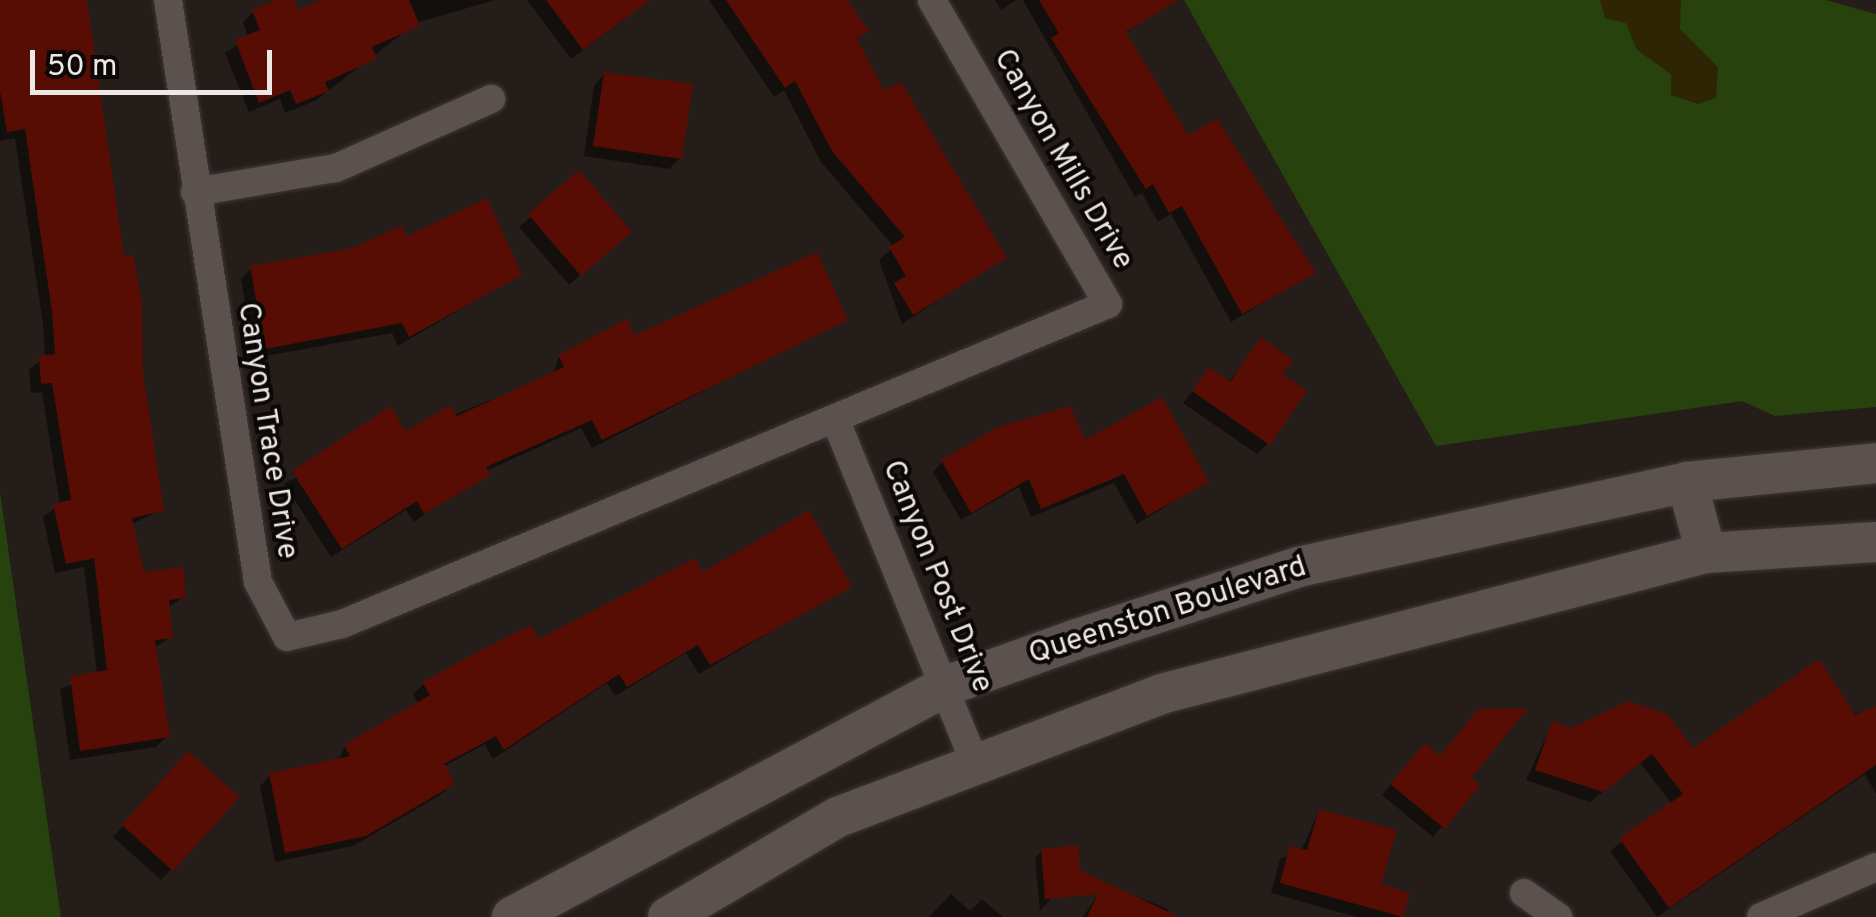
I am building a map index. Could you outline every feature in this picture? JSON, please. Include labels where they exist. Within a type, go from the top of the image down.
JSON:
[{"type":"main road","name":"Queenston Boulevard","points":[[512,917],[946,686],[1298,568],[1687,482],[1876,462]]},
{"type":"main road","points":[[1687,482],[1706,553]]},
{"type":"main road","points":[[668,917],[838,817],[973,759],[1161,694],[1706,553],[1876,542]]},
{"type":"street","name":"Canyon Trace Drive","points":[[168,0],[258,582],[287,637],[342,624],[836,421]]},
{"type":"street","name":"Canyon Mills Drive","points":[[836,421],[1108,304],[932,0]]},
{"type":"street","points":[[196,192],[336,168],[491,99]]},
{"type":"street","name":"Canyon Post Drive","points":[[836,421],[973,759]]},
{"type":"street","points":[[1761,917],[1876,867]]},
{"type":"street","points":[[1524,893],[1558,917]]},
{"type":"green space","points":[[1184,0],[1826,0],[1876,14],[1876,407],[1775,416],[1742,401],[1436,446]]},
{"type":"green space","points":[[0,492],[61,917],[0,917]]},
{"type":"sand","points":[[1600,0],[1681,0],[1680,29],[1718,67],[1716,98],[1698,104],[1671,95],[1671,74],[1637,50],[1626,23],[1605,18]]},
{"type":"building","points":[[0,0],[87,0],[124,256],[133,255],[142,303],[143,373],[164,511],[132,518],[144,572],[183,567],[186,598],[169,600],[173,638],[155,640],[170,737],[80,751],[70,676],[107,670],[94,558],[66,564],[53,504],[71,500],[52,383],[41,384],[39,356],[55,354],[52,312],[25,129],[7,132],[0,91]]},
{"type":"building","points":[[276,0],[294,0],[298,10],[322,0],[409,0],[420,26],[372,47],[377,59],[325,82],[329,91],[296,104],[290,90],[259,103],[235,40],[260,30],[252,10]]},
{"type":"building","points":[[546,0],[650,0],[583,50]]},
{"type":"building","points":[[726,0],[848,0],[869,31],[857,39],[884,90],[901,82],[1007,258],[913,315],[894,283],[906,276],[889,247],[905,237],[832,151],[795,81],[785,88]]},
{"type":"building","points":[[1039,0],[1178,0],[1126,32],[1188,135],[1217,119],[1316,273],[1242,314],[1182,206],[1169,213],[1153,184],[1146,189],[1051,38],[1059,33]]},
{"type":"building","points":[[604,72],[693,84],[682,159],[593,146]]},
{"type":"building","points":[[579,170],[632,232],[581,276],[528,214]]},
{"type":"building","points":[[487,198],[522,275],[409,337],[402,323],[265,349],[250,266],[353,248],[402,225],[407,236]]},
{"type":"building","points":[[817,252],[848,320],[602,440],[592,420],[486,467],[491,475],[424,514],[417,501],[342,549],[292,471],[391,406],[405,431],[451,405],[457,416],[564,367],[558,355],[627,319],[635,335]]},
{"type":"building","points":[[1261,337],[1293,360],[1283,374],[1307,391],[1270,445],[1192,391],[1209,367],[1230,382]]},
{"type":"building","points":[[1162,397],[1209,482],[1147,516],[1124,474],[1041,509],[1029,479],[971,513],[941,460],[998,427],[1070,406],[1085,440]]},
{"type":"building","points":[[809,510],[852,587],[710,665],[698,645],[627,687],[619,674],[504,750],[496,736],[444,764],[455,784],[366,836],[285,853],[269,773],[350,756],[344,745],[430,695],[422,682],[483,649],[531,625],[539,639],[695,558],[703,572]]},
{"type":"building","points":[[1819,659],[1855,715],[1876,706],[1876,765],[1669,908],[1619,838],[1683,794],[1652,754],[1603,792],[1535,770],[1552,721],[1572,728],[1628,701],[1667,714],[1693,748]]},
{"type":"building","points":[[1528,708],[1471,778],[1480,785],[1445,829],[1390,784],[1425,743],[1440,756],[1478,709]]},
{"type":"building","points":[[188,751],[240,797],[173,871],[122,825]]},
{"type":"building","points":[[1319,809],[1397,830],[1381,884],[1410,893],[1403,917],[1280,883],[1290,846],[1307,850]]},
{"type":"building","points":[[1078,845],[1080,870],[1179,917],[1087,917],[1098,894],[1045,899],[1041,849]]}]
